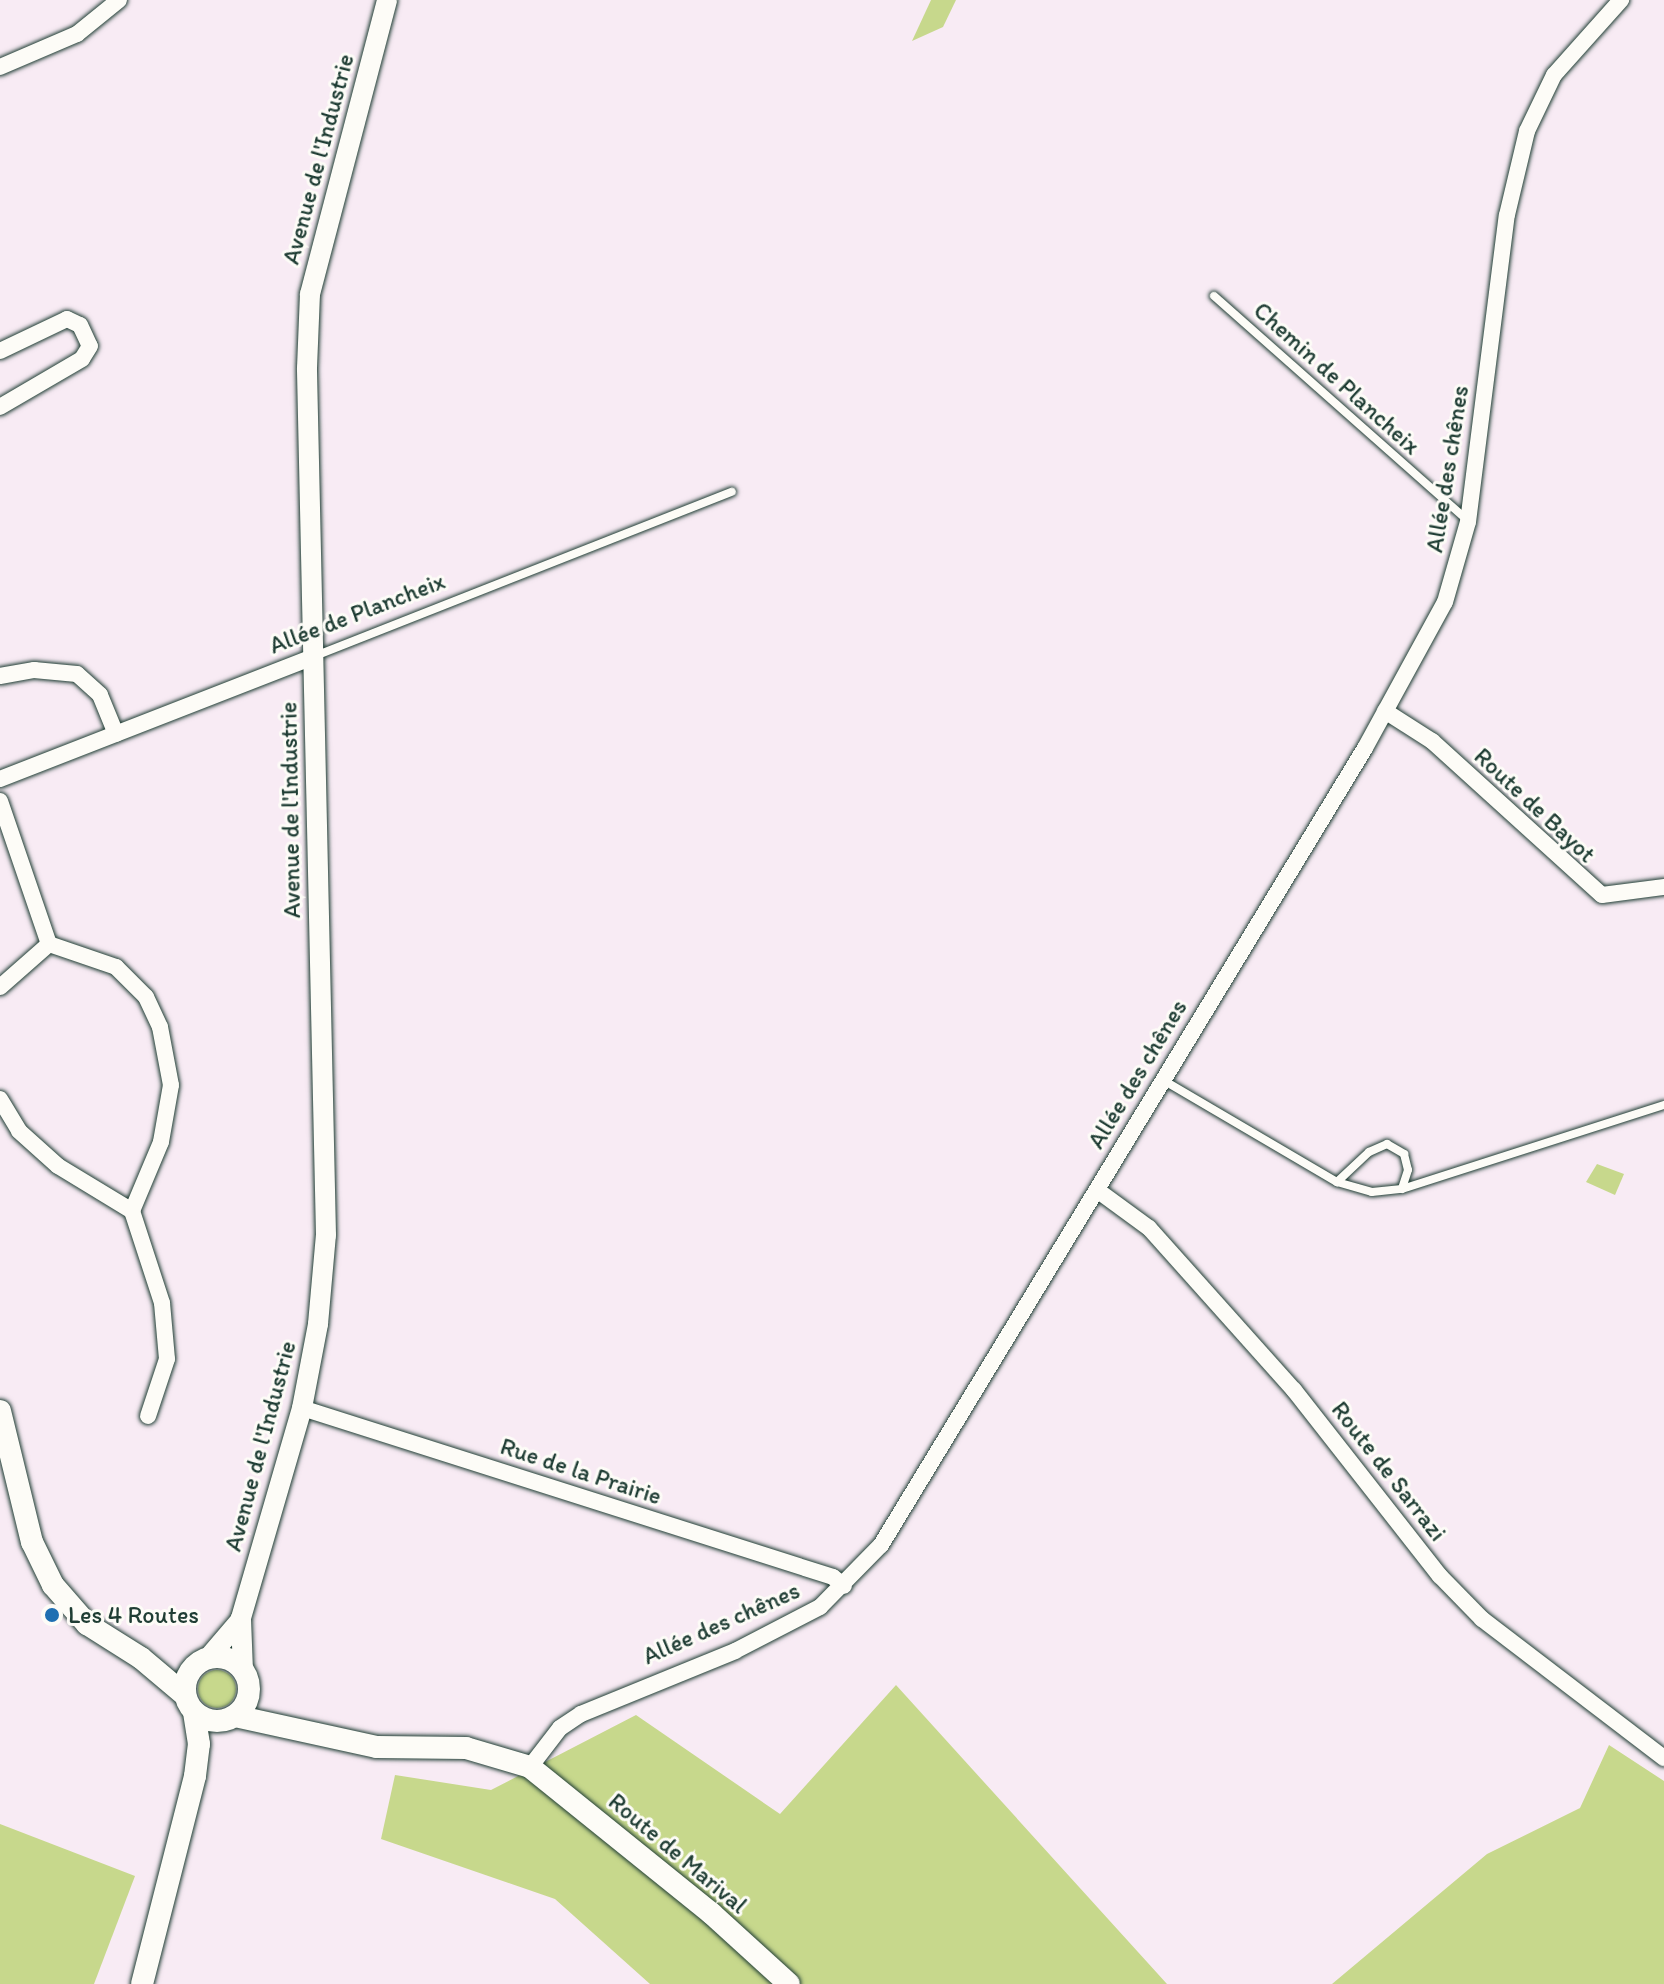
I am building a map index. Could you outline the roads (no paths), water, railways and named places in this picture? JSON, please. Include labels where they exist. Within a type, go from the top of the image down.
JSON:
[{"type":"main road","points":[[0,1411],[32,1542],[53,1585],[87,1624],[141,1658],[209,1720],[231,1718],[377,1747],[466,1748],[530,1767]]},
{"type":"main road","points":[[141,1658],[228,1659],[246,1680],[267,1714],[289,1729]]},
{"type":"main road","points":[[142,1984],[195,1776],[199,1744],[186,1677],[203,1660]]},
{"type":"main road","points":[[195,1776],[231,1718],[246,1680]]},
{"type":"main road","name":"Route de Marival","points":[[530,1767],[711,1913],[789,1984]]},
{"type":"street","points":[[0,67],[77,34],[119,0]]},
{"type":"street","name":"Avenue de l'Industrie","points":[[203,1660],[227,1641],[241,1618],[302,1408],[318,1324],[326,1235],[313,657],[310,294],[387,0]]},
{"type":"street","name":"Allée des chênes","points":[[530,1767],[560,1728],[581,1714],[778,1631],[844,1586],[881,1545],[1385,711],[1445,602],[1468,522],[1507,215],[1527,131],[1554,75],[1621,0]]},
{"type":"street","points":[[0,351],[67,319],[80,325],[90,346],[82,359],[0,407]]},
{"type":"street","name":"Allée de Plancheix","points":[[0,779],[313,657]]},
{"type":"street","points":[[0,676],[34,670],[77,674],[100,695],[116,734]]},
{"type":"street","name":"Route de Bayot","points":[[1385,711],[1432,741],[1602,895],[1664,887]]},
{"type":"street","points":[[0,801],[49,944]]},
{"type":"street","points":[[0,987],[49,944]]},
{"type":"street","points":[[49,944],[116,967],[146,997],[160,1027],[171,1085],[161,1142],[132,1211]]},
{"type":"street","points":[[0,1099],[19,1131],[58,1166],[132,1211],[162,1303],[167,1359],[148,1416]]},
{"type":"street","name":"Route de Sarrazi","points":[[1097,1190],[1149,1228],[1294,1390],[1440,1576],[1482,1619],[1664,1758]]},
{"type":"street","name":"Rue de la Prairie","points":[[302,1408],[833,1577],[844,1586]]},
{"type":"street","name":"Avenue de l'Industrie","points":[[241,1618],[246,1680]]},
{"type":"lane","name":"Chemin de Plancheix","points":[[1214,296],[1468,522]]},
{"type":"lane","name":"Allée de Plancheix","points":[[313,657],[732,492]]},
{"type":"lane","points":[[1163,1080],[1337,1182],[1372,1192],[1402,1189],[1664,1105]]},
{"type":"lane","points":[[1337,1182],[1369,1152],[1387,1144],[1404,1154],[1408,1170],[1402,1189]]},
{"type":"place","name":"Les 4 Routes","points":[[52,1615]]}]
